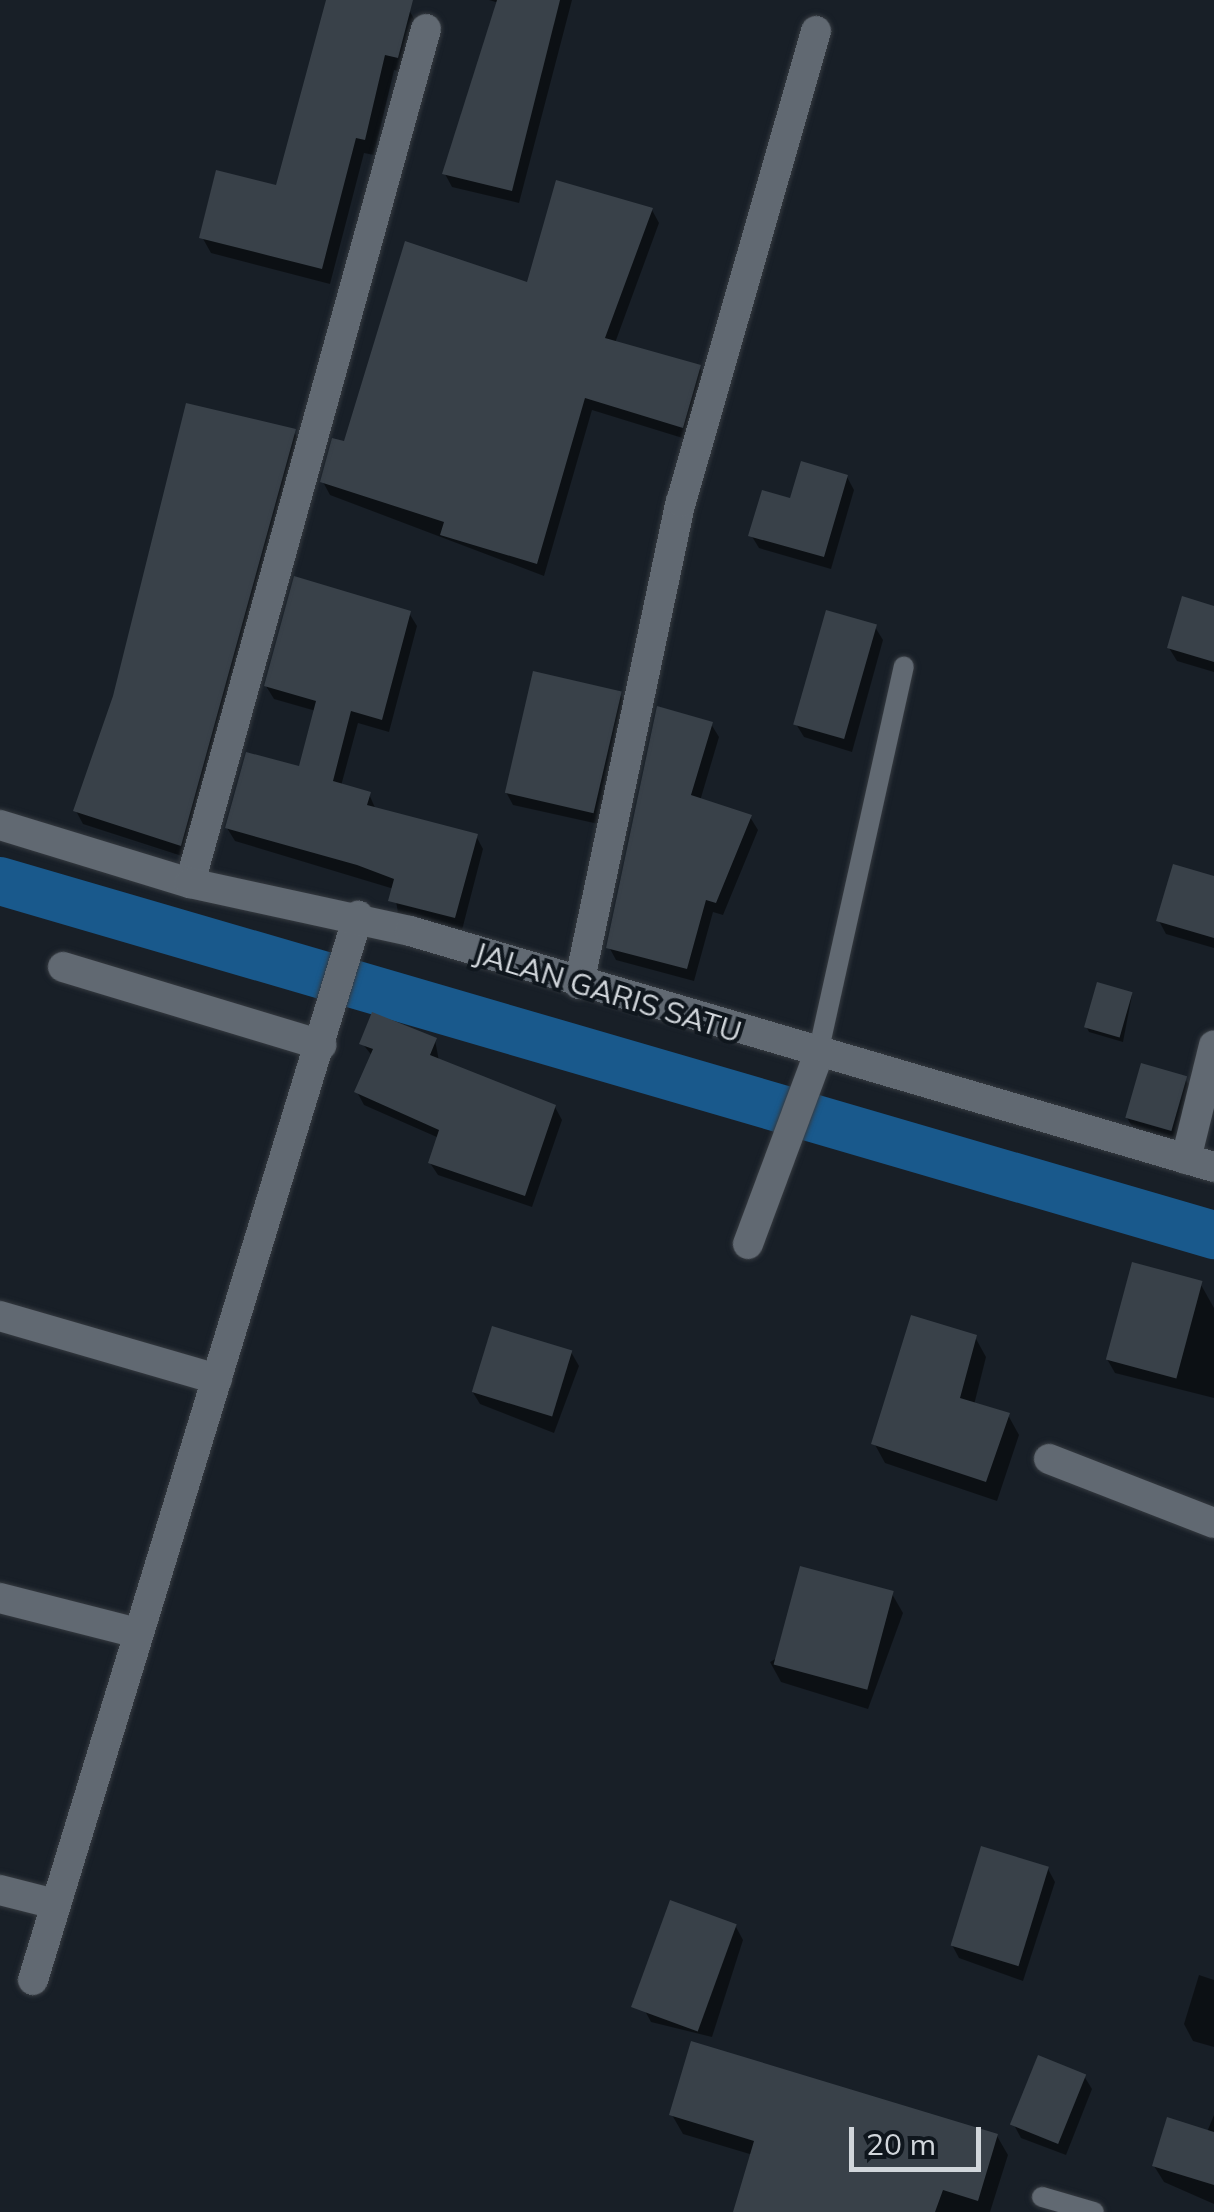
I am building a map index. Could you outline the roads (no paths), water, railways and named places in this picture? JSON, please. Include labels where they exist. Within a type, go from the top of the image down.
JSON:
[{"type":"street","points":[[190,883],[426,30]]},
{"type":"street","points":[[578,984],[676,521],[816,31]]},
{"type":"street","name":"JALAN GARIS SATU","points":[[0,825],[190,883],[358,916],[817,1058],[1200,1163]]},
{"type":"street","points":[[33,1980],[137,1634],[350,960],[358,916]]},
{"type":"street","points":[[63,967],[322,1045]]},
{"type":"street","points":[[1200,1163],[1214,1046]]},
{"type":"street","points":[[748,1244],[817,1058]]},
{"type":"street","points":[[0,1316],[217,1379]]},
{"type":"street","points":[[1049,1459],[1214,1524]]},
{"type":"street","points":[[0,1598],[137,1634]]},
{"type":"street","points":[[0,1890],[55,1904]]},
{"type":"lane","points":[[817,1058],[904,667]]},
{"type":"lane","points":[[1042,2197],[1094,2212]]},
{"type":"waterway","points":[[0,881],[1214,1235]]}]
